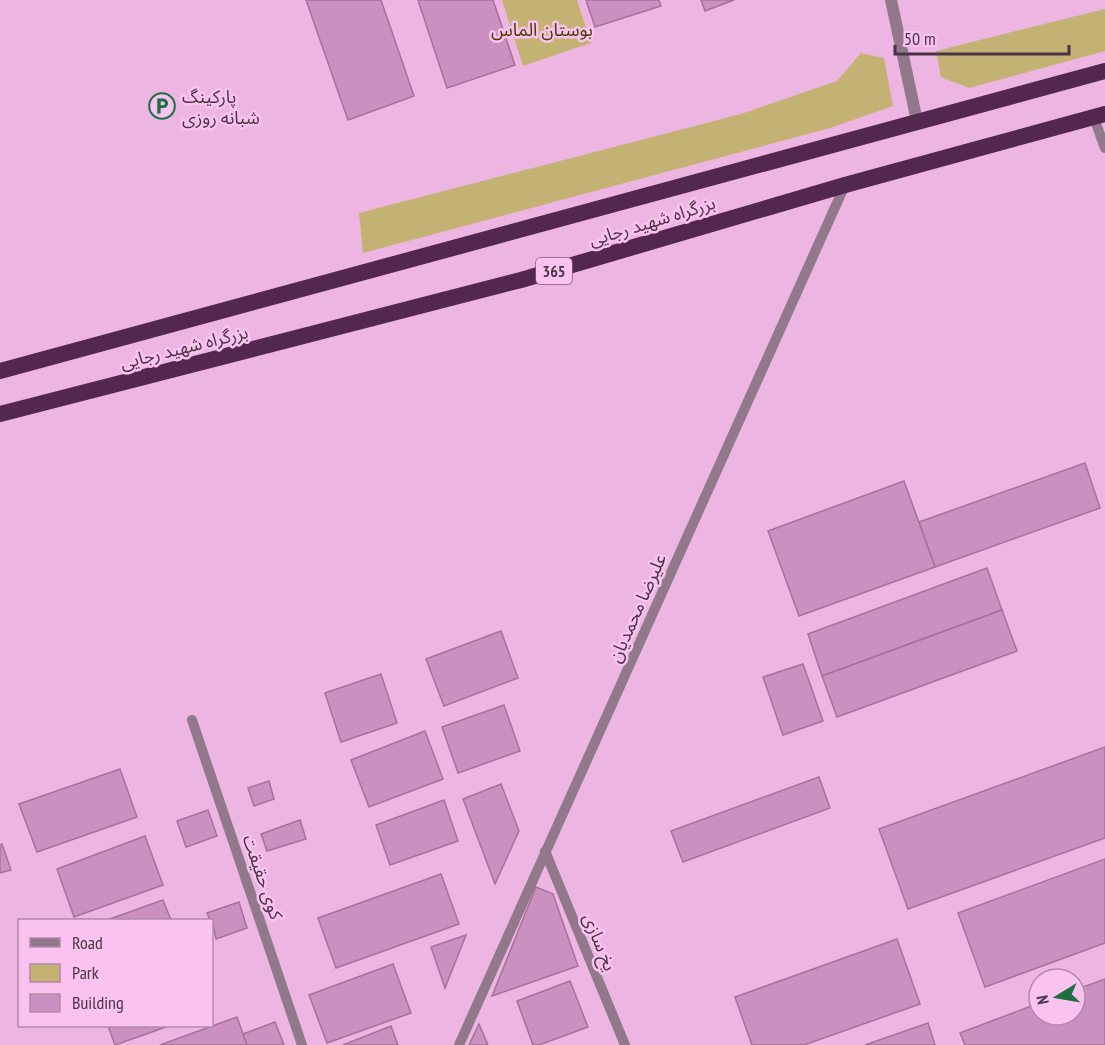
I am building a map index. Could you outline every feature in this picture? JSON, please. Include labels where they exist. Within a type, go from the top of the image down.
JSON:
[{"type":"highway","name":"بزرگراه شهید رجایی","points":[[0,371],[1105,71]]},
{"type":"highway","name":"بزرگراه شهید رجایی","points":[[0,414],[521,280],[845,184],[1100,116]]},
{"type":"street","points":[[891,0],[916,121]]},
{"type":"lane","points":[[1100,116],[1105,148]]},
{"type":"lane","name":"علیرضا محمدیان","points":[[459,1045],[845,184]]},
{"type":"lane","name":"کوی حقیقت","points":[[192,720],[302,1045]]},
{"type":"lane","name":"یخ سازی","points":[[546,851],[625,1045]]},
{"type":"green space","name":"بوستان الماس","points":[[502,0],[577,0],[591,43],[523,66]]},
{"type":"green space","points":[[1105,9],[1105,51],[969,88],[941,77],[936,51]]},
{"type":"green space","points":[[861,53],[884,58],[893,106],[830,128],[363,253],[359,213],[741,114],[837,81]]},
{"type":"building","points":[[306,0],[381,0],[414,96],[348,120]]},
{"type":"building","points":[[418,0],[493,0],[515,65],[447,88]]},
{"type":"building","points":[[586,0],[659,0],[661,6],[595,27]]},
{"type":"building","points":[[701,0],[734,0],[705,11]]},
{"type":"building","points":[[1085,463],[1100,508],[935,567],[919,522]]},
{"type":"building","points":[[904,481],[935,567],[799,616],[768,531]]},
{"type":"building","points":[[987,568],[1002,610],[822,676],[808,634]]},
{"type":"building","points":[[1002,610],[1017,651],[837,717],[822,676]]},
{"type":"building","points":[[501,631],[518,678],[444,706],[426,659]]},
{"type":"building","points":[[803,664],[823,721],[783,735],[763,677]]},
{"type":"building","points":[[381,674],[397,723],[341,742],[325,693]]},
{"type":"building","points":[[504,705],[520,751],[458,773],[442,727]]},
{"type":"building","points":[[425,731],[443,779],[369,807],[351,760]]},
{"type":"building","points":[[1105,747],[1105,838],[908,909],[879,829]]},
{"type":"building","points":[[120,769],[137,817],[37,852],[19,804]]},
{"type":"building","points":[[819,777],[830,808],[683,862],[671,831]]},
{"type":"building","points":[[269,781],[274,799],[254,806],[248,788]]},
{"type":"building","points":[[501,784],[519,831],[495,884],[463,799]]},
{"type":"building","points":[[444,800],[458,841],[390,865],[376,825]]},
{"type":"building","points":[[208,810],[217,836],[186,847],[177,821]]},
{"type":"building","points":[[300,820],[306,839],[267,851],[261,834]]},
{"type":"building","points":[[145,836],[163,885],[74,917],[57,869]]},
{"type":"building","points":[[2,844],[11,870],[0,873],[0,845]]},
{"type":"building","points":[[1105,859],[1105,943],[1040,967],[1027,967],[1027,972],[985,987],[958,913]]},
{"type":"building","points":[[441,874],[459,924],[336,968],[318,918]]},
{"type":"building","points":[[536,887],[553,894],[578,966],[492,996]]},
{"type":"building","points":[[163,900],[171,919],[110,919]]},
{"type":"building","points":[[239,902],[247,928],[216,939],[213,919],[210,919],[207,913]]},
{"type":"building","points":[[466,935],[445,988],[431,947]]},
{"type":"building","points":[[897,939],[920,1004],[804,1045],[752,1045],[735,997]]},
{"type":"building","points":[[393,964],[411,1013],[327,1043],[309,995]]},
{"type":"building","points":[[1105,979],[1105,1045],[965,1045],[960,1033],[1027,1008],[1027,1027],[1087,1027],[1087,986]]},
{"type":"building","points":[[570,981],[588,1027],[539,1045],[533,1045],[517,1001]]},
{"type":"building","points":[[237,1017],[247,1045],[160,1045],[213,1027]]},
{"type":"building","points":[[275,1022],[284,1045],[247,1045],[243,1034]]},
{"type":"building","points":[[928,1023],[935,1045],[865,1045]]},
{"type":"building","points":[[479,1024],[488,1045],[469,1045]]},
{"type":"building","points":[[391,1026],[398,1045],[343,1045]]},
{"type":"building","points":[[108,1027],[166,1027],[115,1045]]},
{"type":"place","name":"پارکینگ شبانه روزی","points":[[162,106]]}]
